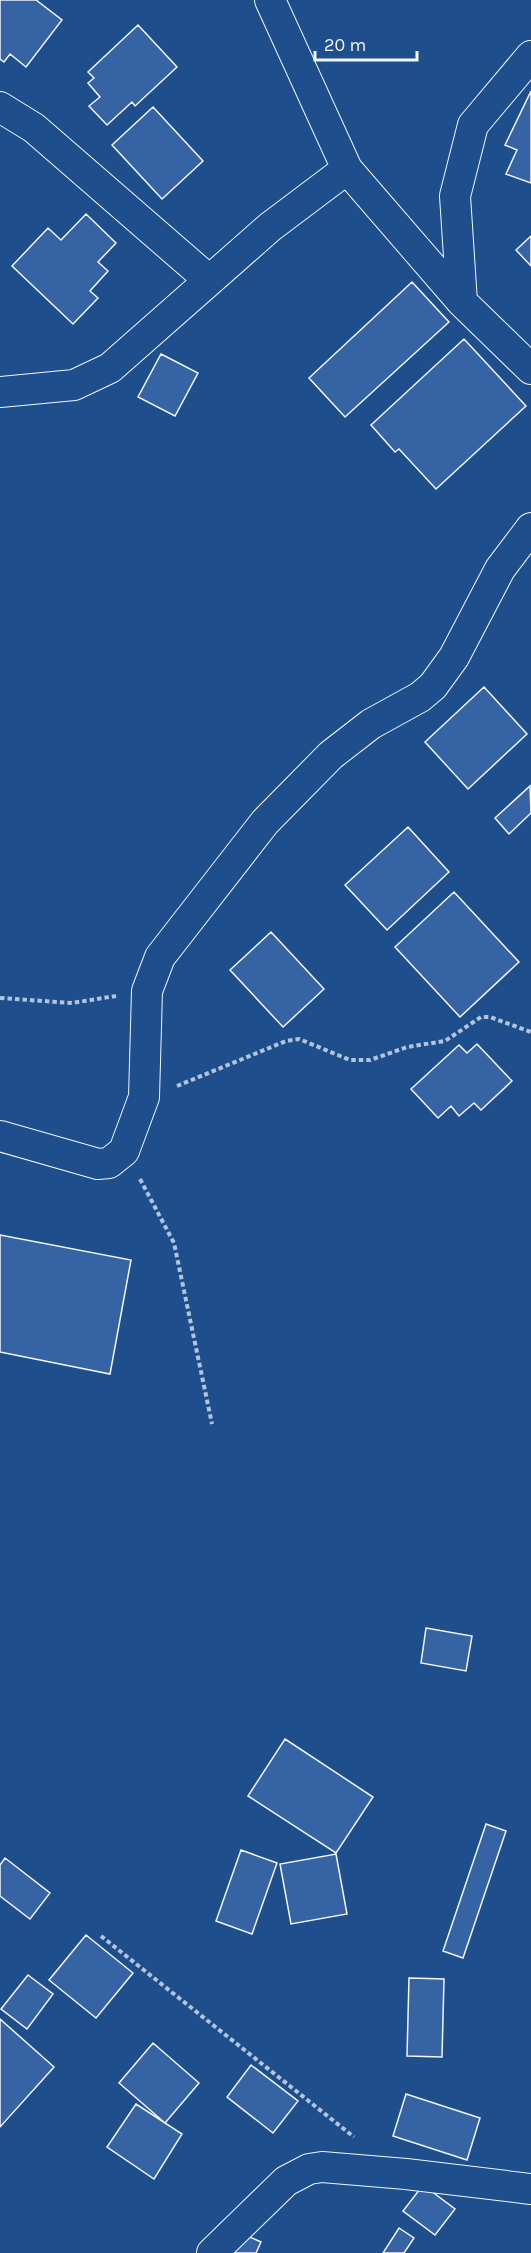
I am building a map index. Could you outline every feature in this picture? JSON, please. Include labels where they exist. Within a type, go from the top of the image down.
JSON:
[{"type":"street","points":[[270,0],[347,169],[462,302],[531,369]]},
{"type":"street","points":[[462,302],[455,196],[473,125],[531,56]]},
{"type":"street","points":[[0,107],[34,128],[209,280]]},
{"type":"street","points":[[0,392],[74,385],[110,368],[270,228],[347,169]]},
{"type":"street","points":[[0,1136],[98,1164],[109,1163],[124,1151],[144,1098],[147,991],[160,957],[265,822],[331,755],[371,724],[420,697],[442,676],[500,569],[531,528]]},
{"type":"street","points":[[212,2253],[286,2181],[309,2169],[322,2167],[406,2174],[531,2189]]},
{"type":"path","points":[[0,998],[72,1003],[147,991]]},
{"type":"path","points":[[144,1098],[286,1041],[299,1039],[350,1060],[370,1060],[407,1047],[445,1041],[481,1017],[490,1017],[531,1032]]},
{"type":"path","points":[[124,1151],[174,1243],[212,1424]]},
{"type":"path","points":[[101,1936],[355,2138]]},
{"type":"building","points":[[0,0],[36,0],[62,20],[26,67],[10,54],[4,62],[0,59]]},
{"type":"building","points":[[138,25],[177,67],[135,106],[132,102],[107,125],[89,106],[100,97],[88,83],[94,78],[88,72]]},
{"type":"building","points":[[531,91],[531,183],[506,174],[517,150],[505,145]]},
{"type":"building","points":[[153,107],[203,161],[162,199],[112,145]]},
{"type":"building","points":[[86,214],[116,243],[98,262],[108,271],[90,291],[98,298],[73,324],[12,266],[48,228],[61,240]]},
{"type":"building","points":[[531,236],[531,266],[516,250]]},
{"type":"building","points":[[412,282],[449,322],[345,417],[309,378]]},
{"type":"building","points":[[464,339],[526,406],[436,489],[399,449],[395,452],[371,425]]},
{"type":"building","points":[[161,354],[198,373],[175,416],[138,397]]},
{"type":"building","points":[[484,687],[527,734],[468,789],[425,742]]},
{"type":"building","points":[[530,786],[531,813],[509,834],[495,818]]},
{"type":"building","points":[[408,827],[449,872],[387,930],[345,885]]},
{"type":"building","points":[[454,892],[519,962],[460,1017],[395,947]]},
{"type":"building","points":[[271,932],[324,989],[283,1027],[230,970]]},
{"type":"building","points":[[477,1044],[512,1081],[481,1110],[474,1103],[459,1116],[451,1106],[438,1118],[411,1089],[459,1045],[467,1053]]},
{"type":"building","points":[[0,1235],[131,1260],[110,1374],[0,1352]]},
{"type":"building","points":[[426,1628],[472,1636],[466,1671],[421,1663]]},
{"type":"building","points":[[285,1739],[373,1797],[336,1853],[248,1796]]},
{"type":"building","points":[[486,1824],[506,1831],[463,1958],[443,1951]]},
{"type":"building","points":[[241,1850],[277,1863],[252,1934],[216,1921]]},
{"type":"building","points":[[336,1854],[347,1914],[291,1924],[280,1864]]},
{"type":"building","points":[[5,1858],[50,1893],[30,1919],[0,1896],[0,1865]]},
{"type":"building","points":[[86,1935],[133,1973],[96,2018],[49,1980]]},
{"type":"building","points":[[28,1975],[53,1994],[27,2029],[1,2009]]},
{"type":"building","points":[[409,1978],[444,1979],[442,2057],[407,2056]]},
{"type":"building","points":[[0,2019],[54,2067],[0,2127]]},
{"type":"building","points":[[153,2043],[199,2083],[165,2123],[119,2083]]},
{"type":"building","points":[[251,2065],[298,2101],[273,2133],[227,2097]]},
{"type":"building","points":[[406,2094],[480,2118],[467,2160],[393,2136]]},
{"type":"building","points":[[136,2104],[182,2134],[154,2179],[107,2147]]},
{"type":"building","points":[[423,2185],[455,2209],[435,2235],[403,2211]]},
{"type":"building","points":[[399,2228],[414,2238],[404,2253],[383,2253]]},
{"type":"building","points":[[243,2234],[261,2242],[256,2253],[234,2253]]}]
